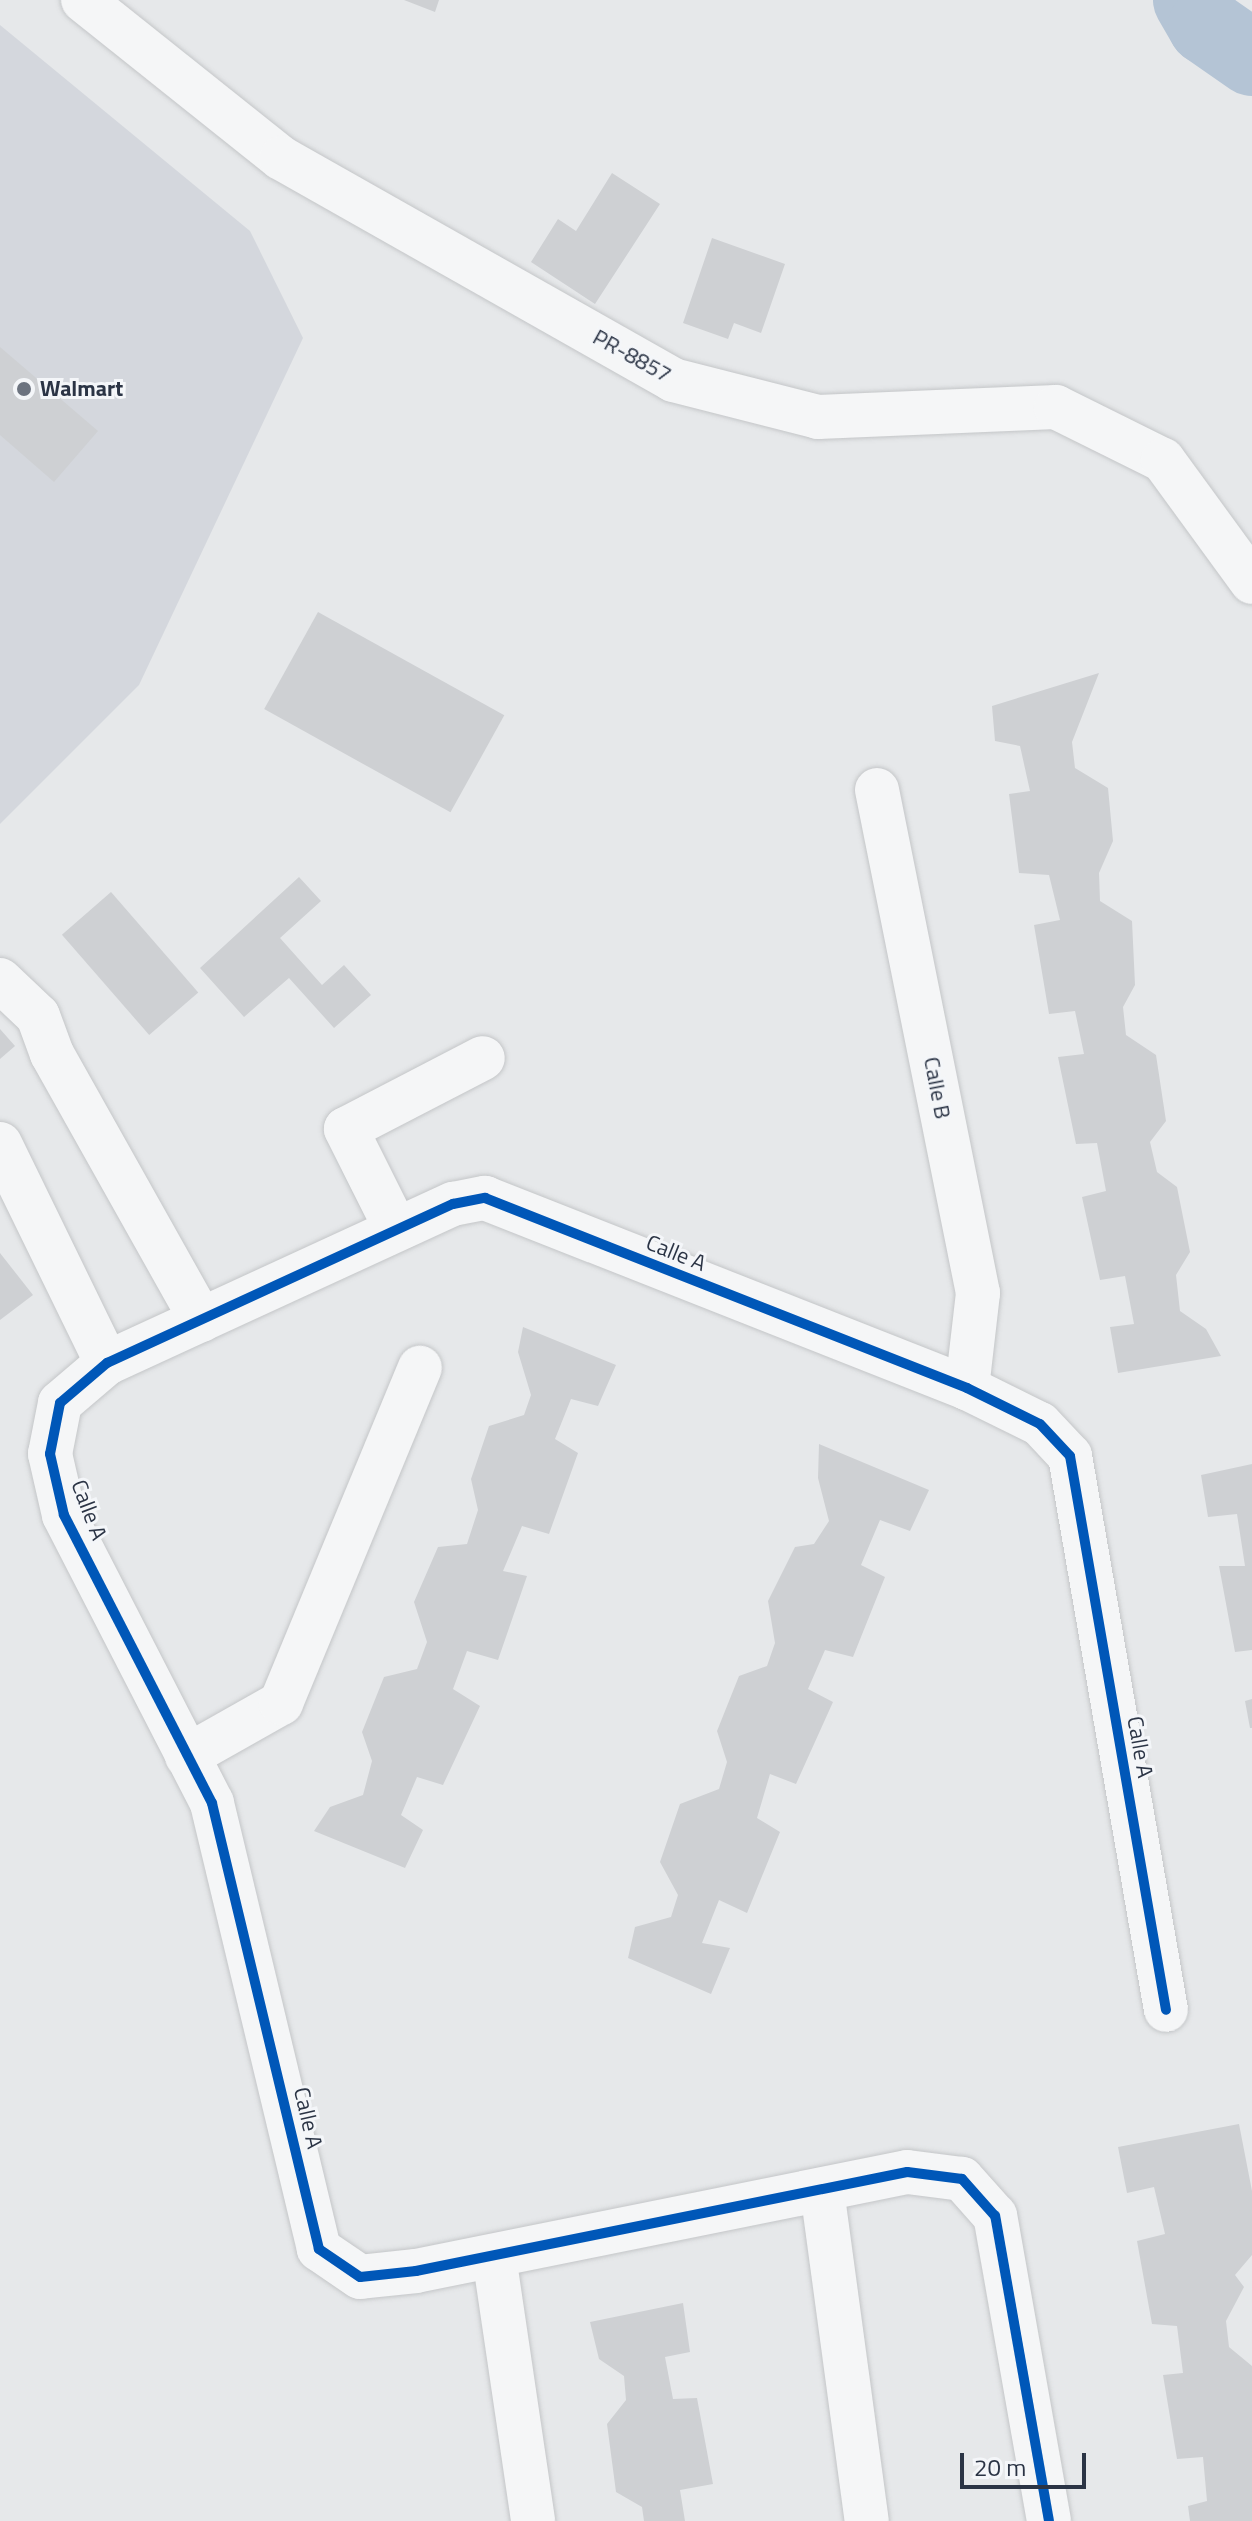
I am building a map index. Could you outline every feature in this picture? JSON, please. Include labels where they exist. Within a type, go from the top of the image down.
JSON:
[{"type":"street","name":"PR-8857","points":[[83,0],[281,158],[673,380],[818,417],[1056,407],[1163,460],[1252,582]]},
{"type":"street","name":"Calle B","points":[[877,790],[978,1293],[967,1388]]},
{"type":"street","points":[[0,980],[38,1016],[52,1054],[201,1320]]},
{"type":"street","points":[[0,1020],[18,1038],[52,1054]]},
{"type":"street","points":[[396,1229],[346,1129],[483,1058]]},
{"type":"street","points":[[0,1144],[107,1363]]},
{"type":"street","name":"Calle A","points":[[1049,2521],[995,2216],[962,2179],[907,2172],[494,2256],[360,2277],[319,2249],[212,1803],[64,1515],[50,1454],[60,1403],[107,1363],[453,1204],[485,1198],[967,1388],[1040,1424],[1070,1456],[1166,2010]]},
{"type":"street","points":[[187,1756],[281,1703],[420,1368]]},
{"type":"street","points":[[822,2190],[867,2521]]},
{"type":"street","points":[[494,2256],[533,2521]]},
{"type":"shaded area","points":[[0,25],[250,231],[303,338],[139,685],[0,824]]},
{"type":"building","points":[[404,0],[439,0],[435,12]]},
{"type":"building","points":[[612,173],[660,204],[595,304],[531,262],[558,219],[576,231]]},
{"type":"building","points":[[712,238],[785,264],[761,333],[734,323],[728,339],[683,323]]},
{"type":"building","name":"Walmart","points":[[0,347],[98,431],[54,482],[0,435]]},
{"type":"building","points":[[318,612],[504,715],[450,812],[264,709]]},
{"type":"building","points":[[1099,673],[1072,742],[1075,768],[1108,788],[1113,841],[1099,873],[1100,901],[1132,921],[1135,985],[1123,1007],[1126,1035],[1156,1055],[1166,1121],[1150,1142],[1157,1172],[1177,1187],[1190,1252],[1176,1275],[1180,1311],[1206,1329],[1221,1356],[1118,1373],[1110,1327],[1134,1324],[1125,1276],[1100,1280],[1082,1197],[1106,1191],[1097,1143],[1076,1144],[1058,1057],[1084,1054],[1075,1011],[1049,1014],[1034,925],[1060,920],[1049,875],[1019,873],[1009,794],[1030,791],[1020,746],[995,741],[992,706]]},
{"type":"building","points":[[299,877],[321,901],[280,938],[322,985],[344,965],[371,995],[334,1028],[289,978],[244,1017],[200,968]]},
{"type":"building","points":[[111,892],[198,992],[149,1035],[62,935]]},
{"type":"building","points":[[0,1029],[15,1046],[0,1059]]},
{"type":"building","points":[[0,1253],[33,1295],[0,1320]]},
{"type":"building","points":[[523,1327],[616,1365],[598,1406],[571,1399],[555,1439],[578,1453],[549,1534],[522,1526],[503,1571],[527,1576],[498,1660],[467,1651],[453,1689],[480,1706],[443,1785],[417,1777],[401,1815],[423,1830],[405,1868],[314,1831],[330,1807],[363,1795],[372,1761],[362,1732],[384,1677],[417,1669],[427,1642],[414,1602],[438,1547],[467,1544],[478,1510],[471,1479],[489,1426],[524,1415],[531,1395],[518,1352]]},
{"type":"building","points":[[819,1444],[929,1490],[910,1531],[880,1520],[861,1565],[885,1577],[853,1657],[825,1650],[808,1689],[833,1702],[796,1784],[770,1774],[757,1818],[780,1832],[747,1913],[719,1900],[702,1943],[730,1948],[711,1994],[628,1958],[635,1927],[671,1917],[678,1895],[660,1862],[680,1804],[719,1789],[727,1762],[717,1731],[739,1676],[767,1666],[775,1643],[768,1601],[795,1547],[814,1544],[829,1521],[818,1478]]},
{"type":"building","points":[[1252,1464],[1252,1650],[1235,1652],[1219,1566],[1245,1566],[1237,1514],[1208,1517],[1201,1475]]},
{"type":"building","points":[[1252,1699],[1252,1728],[1250,1728],[1245,1701]]},
{"type":"building","points":[[1239,2124],[1252,2191],[1252,2255],[1235,2275],[1244,2287],[1226,2321],[1229,2347],[1252,2366],[1252,2521],[1190,2521],[1188,2506],[1207,2501],[1203,2457],[1177,2459],[1163,2375],[1183,2373],[1177,2326],[1152,2324],[1137,2241],[1165,2234],[1154,2187],[1127,2193],[1118,2147]]},
{"type":"building","points":[[683,2303],[690,2352],[665,2357],[673,2399],[697,2398],[713,2484],[680,2490],[685,2521],[644,2521],[642,2507],[616,2492],[607,2424],[626,2400],[624,2376],[599,2359],[590,2322]]},
{"type":"waterway","points":[[1191,0],[1206,26],[1252,58]]},
{"type":"cycle path","points":[[1049,2521],[995,2216],[962,2179],[907,2172],[416,2271],[360,2277],[319,2249],[212,1803],[64,1515],[50,1454],[60,1403],[107,1363],[453,1204],[485,1198],[967,1388],[1040,1424],[1070,1456],[1166,2010]]},
{"type":"place","name":"Walmart","points":[[24,389]]}]
